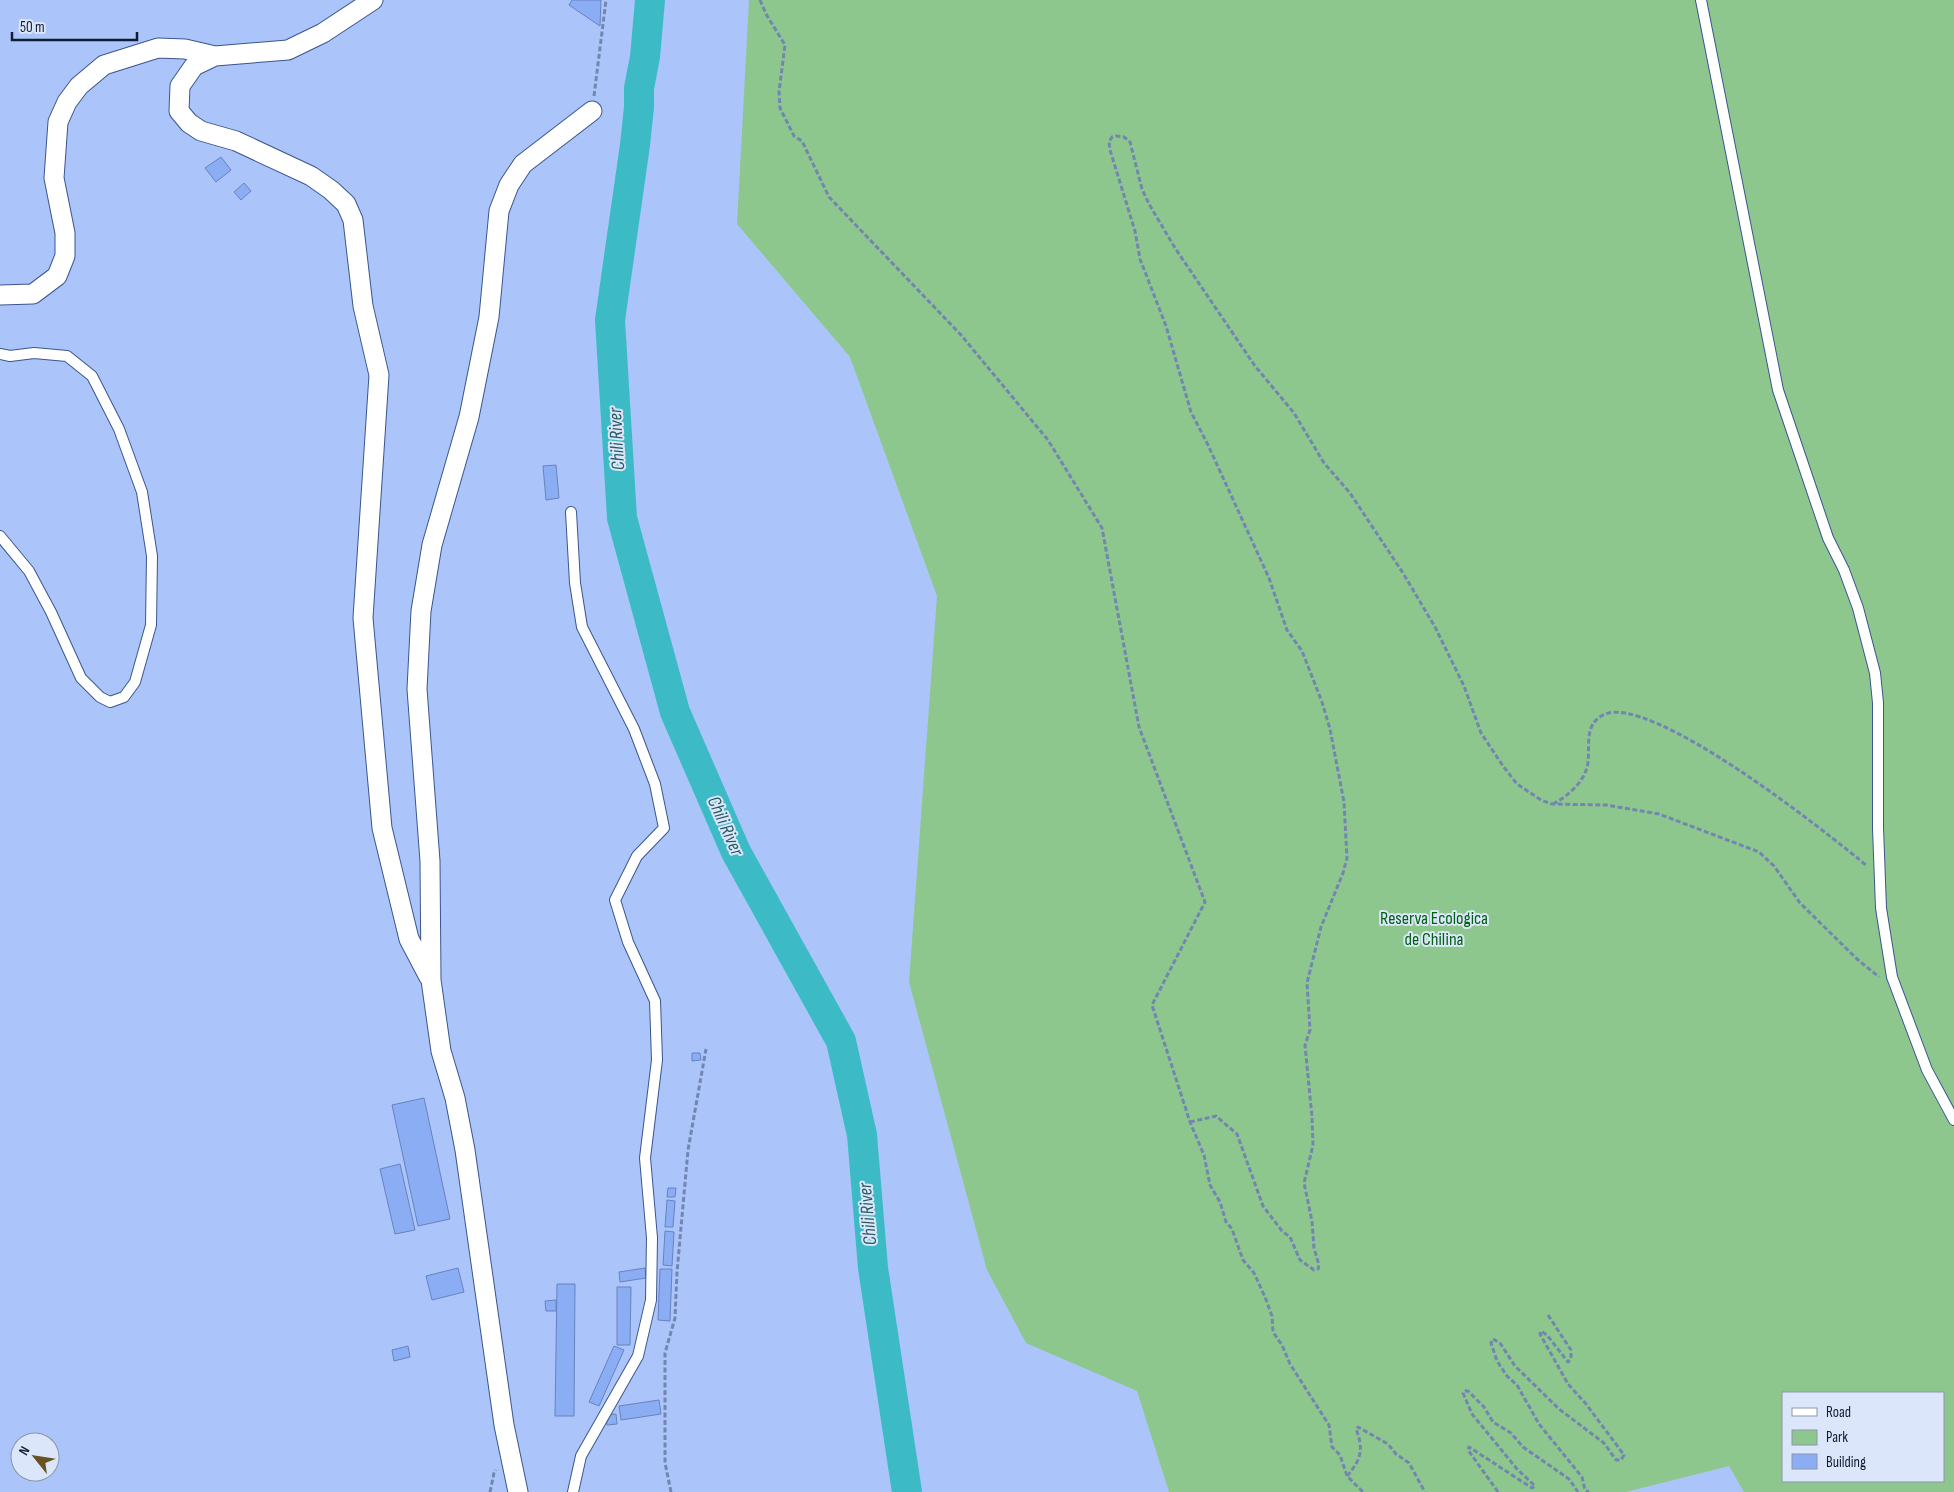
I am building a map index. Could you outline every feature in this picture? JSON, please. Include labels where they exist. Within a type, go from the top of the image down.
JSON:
[{"type":"street","points":[[0,295],[33,294],[58,276],[65,256],[66,233],[54,178],[58,122],[67,102],[79,86],[104,64],[158,48],[185,49],[215,56],[288,50],[323,33],[373,0]]},
{"type":"street","points":[[215,56],[194,66],[180,86],[179,111],[189,123],[201,131],[236,141],[311,176],[331,190],[346,204],[353,220],[363,306],[379,375],[363,618],[382,828],[409,939],[431,980]]},
{"type":"street","points":[[518,1492],[504,1425],[465,1150],[456,1098],[442,1051],[431,980],[430,861],[417,689],[421,611],[432,545],[469,417],[489,317],[499,212],[509,185],[523,164],[592,111]]},
{"type":"lane","points":[[1701,0],[1778,390],[1828,538],[1844,570],[1858,608],[1875,673],[1878,703],[1878,828],[1881,908],[1892,977],[1927,1070],[1954,1120]]},
{"type":"lane","points":[[0,354],[10,356],[34,353],[67,356],[92,376],[119,429],[142,492],[152,556],[151,625],[135,682],[124,697],[110,702],[100,697],[81,678],[51,612],[29,571],[0,536]]},
{"type":"lane","points":[[571,512],[575,583],[582,627],[634,729],[655,784],[664,828],[638,856],[616,900],[628,942],[655,1001],[657,1060],[645,1158],[652,1238],[651,1300],[638,1356],[581,1456],[573,1492]]},
{"type":"path","points":[[592,111],[606,0]]},
{"type":"path","points":[[760,0],[785,46],[779,92],[780,108],[794,136],[802,141],[829,197],[961,335],[1048,440],[1102,528],[1139,727],[1205,902],[1152,1005],[1190,1122],[1204,1154],[1210,1185],[1220,1202],[1226,1222],[1232,1229],[1242,1260],[1254,1273],[1265,1296],[1272,1316],[1273,1332],[1282,1345],[1290,1364],[1329,1425],[1332,1447],[1340,1454],[1347,1476],[1363,1492]]},
{"type":"path","points":[[1190,1122],[1216,1116],[1237,1134],[1263,1206],[1282,1231],[1290,1237],[1300,1260],[1314,1270],[1318,1269],[1319,1264],[1314,1248],[1312,1221],[1304,1184],[1313,1145],[1312,1108],[1305,1045],[1310,1030],[1306,991],[1320,927],[1343,874],[1347,858],[1342,792],[1330,729],[1322,702],[1302,651],[1287,630],[1269,578],[1191,412],[1166,326],[1140,259],[1134,231],[1110,150],[1109,142],[1112,137],[1116,136],[1124,137],[1130,142],[1142,189],[1175,248],[1255,366],[1294,413],[1324,464],[1350,493],[1403,573],[1435,627],[1464,686],[1481,733],[1517,784],[1541,800],[1552,804],[1606,805],[1659,814],[1758,852],[1774,866],[1800,903],[1857,959],[1898,992]]},
{"type":"path","points":[[1552,804],[1568,795],[1584,776],[1588,764],[1588,736],[1596,720],[1611,712],[1629,713],[1671,730],[1736,769],[1803,815],[1881,878]]},
{"type":"path","points":[[671,1492],[665,1463],[665,1353],[674,1318],[688,1150],[706,1049]]},
{"type":"path","points":[[1548,1315],[1571,1350],[1571,1360],[1568,1362],[1541,1330],[1540,1334],[1568,1384],[1586,1404],[1624,1456],[1621,1460],[1616,1460],[1604,1443],[1559,1409],[1515,1366],[1500,1343],[1493,1339],[1491,1342],[1497,1361],[1507,1376],[1517,1385],[1539,1424],[1582,1477],[1585,1490],[1589,1492]]},
{"type":"path","points":[[1498,1492],[1468,1450],[1469,1447],[1532,1488],[1534,1484],[1517,1469],[1472,1414],[1463,1393],[1465,1390],[1484,1407],[1493,1422],[1511,1433],[1523,1447],[1569,1480],[1578,1492]]},
{"type":"path","points":[[1347,1476],[1358,1464],[1362,1443],[1356,1430],[1358,1427],[1388,1444],[1396,1454],[1409,1463],[1425,1492]]},
{"type":"green space","name":"Reserva Ecologica de Chilina","points":[[749,0],[1954,0],[1954,1492],[1744,1492],[1729,1466],[1626,1492],[1169,1492],[1137,1391],[1026,1343],[987,1270],[909,982],[937,596],[850,357],[737,224]]},
{"type":"building","points":[[572,0],[601,0],[600,26],[569,5]]},
{"type":"building","points":[[221,157],[231,170],[216,182],[205,168]]},
{"type":"building","points":[[244,183],[251,191],[241,200],[234,192]]},
{"type":"building","points":[[556,465],[559,498],[546,500],[543,466]]},
{"type":"building","points":[[692,1053],[700,1053],[701,1060],[692,1061]]},
{"type":"building","points":[[424,1098],[450,1219],[418,1226],[392,1105]]},
{"type":"building","points":[[400,1164],[415,1230],[395,1234],[380,1169]]},
{"type":"building","points":[[668,1188],[676,1188],[675,1197],[667,1197]]},
{"type":"building","points":[[667,1200],[675,1201],[673,1227],[665,1227]]},
{"type":"building","points":[[665,1231],[674,1232],[672,1266],[663,1265]]},
{"type":"building","points":[[458,1268],[464,1292],[432,1300],[426,1276]]},
{"type":"building","points":[[645,1268],[646,1278],[620,1282],[619,1272]]},
{"type":"building","points":[[660,1269],[672,1269],[670,1321],[658,1320]]},
{"type":"building","points":[[557,1284],[575,1284],[574,1416],[555,1416]]},
{"type":"building","points":[[617,1287],[631,1287],[630,1345],[617,1345]]},
{"type":"building","points":[[556,1300],[556,1311],[546,1311],[545,1301]]},
{"type":"building","points":[[408,1346],[410,1357],[394,1361],[392,1350]]},
{"type":"building","points":[[614,1346],[624,1350],[599,1406],[589,1402]]},
{"type":"building","points":[[659,1400],[661,1414],[621,1420],[619,1406]]},
{"type":"building","points":[[616,1414],[617,1424],[607,1425],[606,1415]]},
{"type":"waterway","name":"Chili River","points":[[650,0],[645,57],[639,88],[635,145],[610,320],[622,518],[675,712],[736,852],[841,1041],[862,1135],[873,1268],[907,1492]]}]
